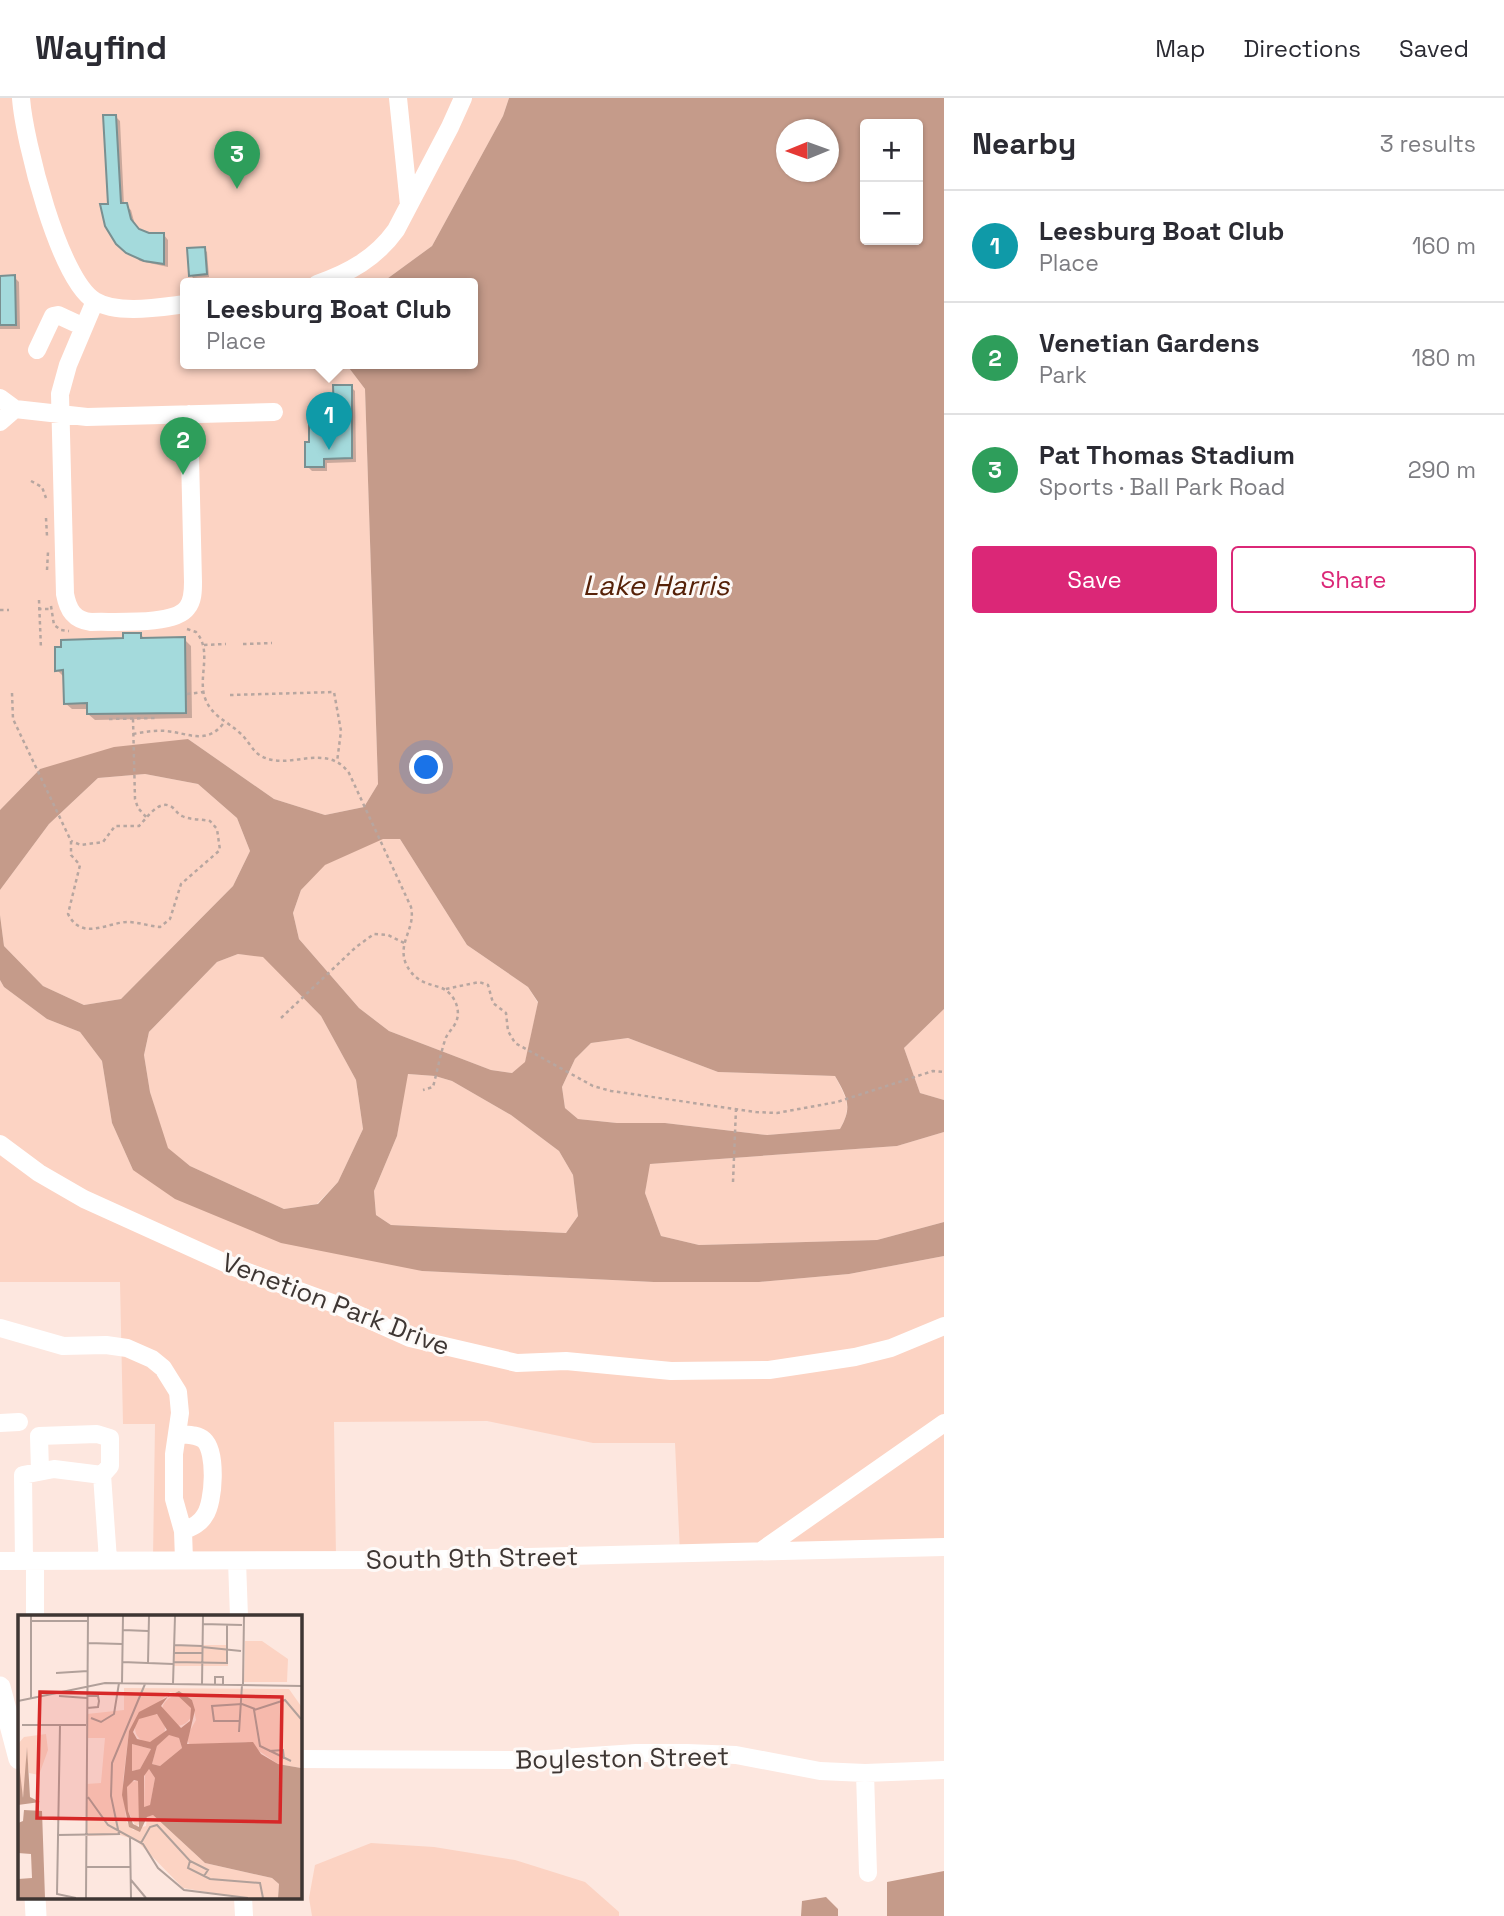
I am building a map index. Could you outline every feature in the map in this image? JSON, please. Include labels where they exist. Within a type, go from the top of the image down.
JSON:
[{"type":"main road","points":[[0,1687],[18,1755]]},
{"type":"main road","points":[[35,1898],[36,1916]]},
{"type":"street","points":[[21,98],[25,131],[49,220],[64,258],[86,293],[95,302],[106,305],[146,309],[180,305]]},
{"type":"street","points":[[398,98],[409,205]]},
{"type":"street","points":[[331,278],[352,269],[375,254],[396,230],[463,98]]},
{"type":"street","points":[[95,302],[62,383],[65,594],[73,615],[78,619],[90,622],[166,619],[182,613],[190,606],[193,582],[188,414]]},
{"type":"street","points":[[37,350],[53,316],[58,315],[84,327]]},
{"type":"street","points":[[0,398],[15,409],[86,417],[274,412]]},
{"type":"street","points":[[0,422],[15,409]]},
{"type":"street","name":"Venetion Park Drive","points":[[0,1144],[39,1173],[84,1199],[234,1267],[332,1303],[410,1338],[517,1363],[566,1361],[671,1371],[769,1370],[855,1357],[891,1348],[944,1326]]},
{"type":"street","points":[[0,1328],[63,1346],[106,1345],[127,1348],[152,1359],[163,1368],[178,1392],[180,1413],[174,1454],[174,1499],[183,1531],[184,1560]]},
{"type":"street","points":[[0,1423],[19,1422]]},
{"type":"street","points":[[761,1551],[944,1423]]},
{"type":"street","points":[[40,1471],[38,1436],[97,1434],[110,1438],[110,1466],[102,1475],[108,1560]]},
{"type":"street","points":[[178,1434],[199,1437],[205,1441],[212,1454],[206,1514],[197,1525],[183,1531]]},
{"type":"street","points":[[35,1615],[23,1475],[54,1469],[102,1475]]},
{"type":"street","name":"South 9th Street","points":[[0,1562],[418,1560],[944,1546]]},
{"type":"street","points":[[237,1561],[239,1615]]},
{"type":"street","name":"Boyleston Street","points":[[301,1759],[533,1760],[636,1753],[687,1753],[736,1755],[803,1769],[865,1773],[944,1770]]},
{"type":"street","points":[[865,1773],[868,1872]]},
{"type":"street","points":[[243,1898],[244,1916]]},
{"type":"path","points":[[31,481],[42,487],[47,502]]},
{"type":"path","points":[[47,513],[47,570]]},
{"type":"path","points":[[40,600],[41,649]]},
{"type":"path","points":[[39,609],[51,609]]},
{"type":"path","points":[[0,610],[9,610]]},
{"type":"path","points":[[180,628],[196,632],[204,645],[204,692],[211,710],[223,723],[237,731],[255,751],[268,760],[285,762],[313,756],[337,762],[345,768],[411,907],[413,919],[404,943],[403,955],[415,978],[425,985],[446,989],[479,982],[488,985],[493,1003],[506,1013],[508,1031],[515,1043],[593,1086],[625,1094],[776,1113],[837,1102],[933,1072],[944,1072]]},
{"type":"path","points":[[243,644],[272,643]]},
{"type":"path","points":[[204,645],[226,644]]},
{"type":"path","points":[[187,694],[204,692]]},
{"type":"path","points":[[230,695],[334,692],[341,731],[337,762]]},
{"type":"path","points":[[12,693],[13,719],[71,841],[71,855],[80,865],[69,907],[68,914],[72,921],[90,930],[131,922],[160,927],[170,919],[181,884],[220,850],[217,829],[210,821],[180,816],[171,806],[165,804],[156,808],[139,826],[115,825],[103,842],[81,845],[71,841]]},
{"type":"path","points":[[109,719],[156,718]]},
{"type":"path","points":[[133,719],[136,804],[147,818]]},
{"type":"path","points":[[133,734],[163,731],[201,737],[213,733],[223,723]]},
{"type":"path","points":[[281,1018],[356,947],[374,934],[388,935],[404,943]]},
{"type":"path","points":[[423,1090],[433,1087],[445,1039],[458,1019],[454,999],[446,989]]},
{"type":"path","points":[[734,1180],[736,1109]]},
{"type":"shaded area","points":[[0,98],[509,98],[503,116],[432,246],[388,278],[180,278],[180,369],[350,369],[365,389],[378,784],[364,807],[325,815],[274,799],[188,739],[40,769],[0,810]]},
{"type":"shaded area","points":[[145,774],[198,784],[237,818],[250,851],[233,886],[121,999],[84,1005],[43,986],[4,946],[0,890],[49,824],[98,778]]},
{"type":"shaded area","points":[[383,838],[400,839],[467,945],[528,987],[538,1003],[525,1063],[512,1073],[491,1070],[389,1031],[359,1008],[299,939],[293,913],[301,890],[324,865]]},
{"type":"shaded area","points":[[238,954],[263,956],[321,1016],[356,1080],[363,1129],[338,1182],[317,1204],[284,1209],[190,1166],[167,1148],[150,1092],[144,1055],[149,1032],[217,962]]},
{"type":"shaded area","points":[[0,980],[4,987],[47,1019],[80,1032],[102,1061],[112,1123],[133,1170],[422,1271],[654,1282],[759,1282],[849,1274],[944,1256],[944,1544],[680,1554],[675,1443],[593,1443],[487,1421],[334,1422],[336,1557],[153,1558],[155,1424],[123,1424],[120,1282],[0,1282]]},
{"type":"shaded area","points":[[944,1009],[944,1100],[920,1093],[904,1048]]},
{"type":"shaded area","points":[[628,1038],[718,1072],[835,1076],[846,1102],[844,1121],[840,1129],[767,1135],[665,1123],[617,1123],[578,1119],[565,1108],[562,1087],[575,1059],[591,1043]]},
{"type":"shaded area","points":[[407,1074],[435,1076],[452,1081],[511,1115],[559,1151],[573,1175],[578,1216],[566,1233],[391,1225],[376,1215],[374,1191],[397,1136]]},
{"type":"shaded area","points":[[944,1132],[944,1222],[877,1240],[699,1245],[661,1236],[645,1193],[649,1164],[897,1146]]},
{"type":"shaded area","points":[[371,1843],[434,1847],[515,1860],[585,1882],[619,1912],[619,1916],[312,1916],[309,1898],[315,1865]]},
{"type":"water","name":"Lake Harris","points":[[509,98],[944,98],[944,1009],[904,1048],[920,1093],[944,1100],[944,1132],[897,1146],[650,1164],[645,1193],[661,1236],[699,1245],[877,1240],[944,1222],[944,1256],[849,1274],[759,1282],[654,1282],[422,1271],[281,1243],[175,1199],[133,1170],[112,1123],[102,1061],[80,1032],[47,1019],[4,987],[0,980],[0,915],[4,946],[43,986],[84,1005],[121,999],[233,886],[250,851],[237,818],[198,784],[145,774],[98,778],[49,824],[0,890],[0,810],[40,769],[114,747],[188,739],[274,799],[325,815],[364,807],[378,784],[365,389],[350,369],[478,369],[478,278],[388,278],[432,246],[503,116]],"holes":[[[383,839],[400,839],[467,945],[528,987],[538,1002],[525,1062],[512,1073],[491,1070],[389,1031],[359,1008],[299,939],[293,913],[301,890],[325,865]],[[238,954],[263,957],[321,1016],[356,1080],[363,1129],[338,1182],[318,1204],[284,1209],[190,1166],[168,1148],[150,1092],[144,1055],[149,1032],[217,962]],[[628,1038],[718,1072],[835,1076],[847,1102],[844,1121],[840,1129],[767,1135],[665,1123],[617,1123],[578,1119],[565,1108],[562,1087],[575,1059],[591,1043]],[[408,1074],[435,1076],[452,1081],[511,1115],[559,1151],[573,1175],[578,1216],[566,1233],[391,1225],[376,1215],[374,1191],[397,1136]]]},
{"type":"water","points":[[944,1871],[944,1916],[887,1916],[887,1882]]},
{"type":"water","points":[[826,1897],[838,1909],[838,1916],[801,1916],[802,1901]]},
{"type":"building","points":[[103,115],[116,115],[121,203],[127,203],[131,219],[139,229],[149,233],[164,233],[164,264],[144,261],[126,253],[116,244],[105,226],[100,204],[108,204]]},
{"type":"building","points":[[205,247],[207,274],[189,276],[187,248]]},
{"type":"building","points":[[15,275],[16,325],[0,325],[0,276]]},
{"type":"building","points":[[333,385],[352,385],[352,458],[324,459],[324,467],[305,467],[309,419],[334,419]]},
{"type":"building","points":[[123,633],[141,633],[141,638],[185,637],[186,713],[87,714],[87,703],[64,704],[63,670],[55,671],[55,647],[61,647],[61,640],[123,638]]},
{"type":"place","name":"Pat Thomas Stadium","points":[[237,189]]},
{"type":"place","name":"Leesburg Boat Club","points":[[329,450]]},
{"type":"place","name":"Venetian Gardens","points":[[183,475]]}]
